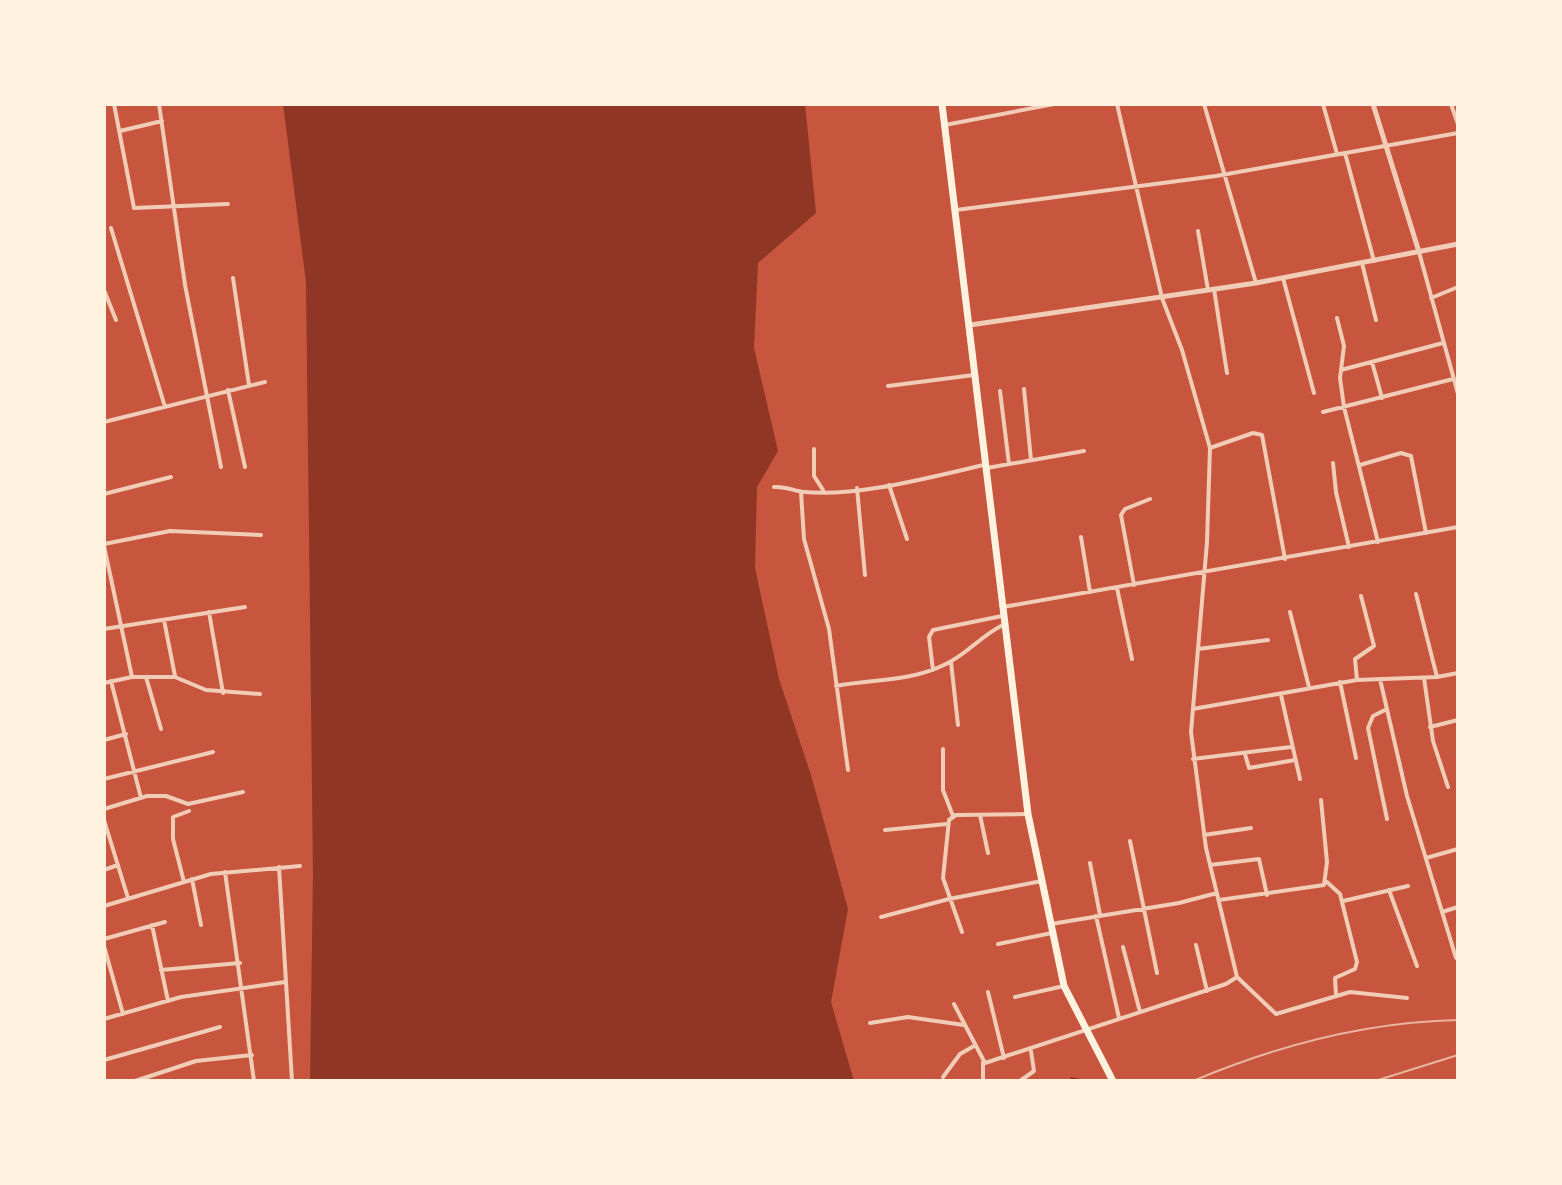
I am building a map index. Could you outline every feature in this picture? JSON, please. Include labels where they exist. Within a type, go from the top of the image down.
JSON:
[{"type":"main road","points":[[942,104],[1028,814],[1064,986],[1113,1081]]},
{"type":"street","points":[[114,104],[134,208],[228,204]]},
{"type":"street","points":[[159,104],[176,204],[185,285],[221,467]]},
{"type":"street","points":[[945,125],[1054,104]]},
{"type":"street","points":[[1117,104],[1162,298],[1182,350],[1210,448],[1205,573],[1193,709],[1193,759],[1210,865],[1237,977],[1272,1013],[1360,991],[1407,998]]},
{"type":"street","points":[[1204,104],[1256,283]]},
{"type":"street","points":[[1323,104],[1337,154]]},
{"type":"street","points":[[1373,104],[1419,252],[1458,394]]},
{"type":"street","points":[[1451,104],[1458,124]]},
{"type":"street","points":[[120,131],[162,121]]},
{"type":"street","points":[[956,210],[1225,174],[1458,133]]},
{"type":"street","points":[[1345,153],[1374,261]]},
{"type":"street","points":[[111,228],[165,407]]},
{"type":"street","points":[[1198,231],[1227,373]]},
{"type":"street","points":[[970,325],[1256,283],[1458,244]]},
{"type":"street","points":[[1362,263],[1376,320]]},
{"type":"street","points":[[233,278],[249,385]]},
{"type":"street","points":[[1283,278],[1314,393]]},
{"type":"street","points":[[1431,298],[1458,287]]},
{"type":"street","points":[[104,290],[116,320]]},
{"type":"street","points":[[1337,318],[1344,346],[1341,370],[1344,407],[1378,542]]},
{"type":"street","points":[[1341,370],[1443,343]]},
{"type":"street","points":[[1372,362],[1382,398]]},
{"type":"street","points":[[1451,371],[1458,371]]},
{"type":"street","points":[[888,386],[974,375]]},
{"type":"street","points":[[1323,412],[1453,379]]},
{"type":"street","points":[[104,422],[265,382]]},
{"type":"street","points":[[1024,389],[1031,460]]},
{"type":"street","points":[[228,390],[245,467]]},
{"type":"street","points":[[1000,391],[1009,464]]},
{"type":"street","points":[[1210,448],[1253,433],[1262,435],[1285,559]]},
{"type":"street","points":[[814,449],[814,476],[823,490]]},
{"type":"street","points":[[774,487],[791,486],[801,492],[889,485],[1084,451]]},
{"type":"street","points":[[1360,465],[1401,453],[1411,456],[1426,533]]},
{"type":"street","points":[[1333,463],[1337,502],[1349,547]]},
{"type":"street","points":[[104,494],[171,477]]},
{"type":"street","points":[[889,485],[907,539]]},
{"type":"street","points":[[857,488],[865,575]]},
{"type":"street","points":[[801,492],[804,539],[823,604],[846,734],[848,770]]},
{"type":"street","points":[[1134,585],[1121,515],[1125,509],[1150,499]]},
{"type":"street","points":[[933,670],[929,637],[933,630],[1002,616],[1090,592],[1458,527]]},
{"type":"street","points":[[132,677],[104,545],[170,531],[261,535]]},
{"type":"street","points":[[1081,537],[1090,592]]},
{"type":"street","points":[[1117,588],[1132,659]]},
{"type":"street","points":[[1416,594],[1437,677]]},
{"type":"street","points":[[1357,680],[1355,659],[1374,646],[1361,596]]},
{"type":"street","points":[[104,629],[245,607]]},
{"type":"street","points":[[209,612],[223,693]]},
{"type":"street","points":[[1290,612],[1309,687]]},
{"type":"street","points":[[836,686],[904,680],[933,670],[951,662],[987,633],[1002,616]]},
{"type":"street","points":[[164,620],[175,677]]},
{"type":"street","points":[[1198,649],[1268,640]]},
{"type":"street","points":[[951,662],[958,725]]},
{"type":"street","points":[[1193,709],[1357,680],[1457,674],[1458,682]]},
{"type":"street","points":[[104,683],[132,677],[175,677],[223,693],[260,694]]},
{"type":"street","points":[[146,677],[161,729]]},
{"type":"street","points":[[1424,678],[1430,727],[1448,787]]},
{"type":"street","points":[[1380,679],[1426,858],[1456,958]]},
{"type":"street","points":[[111,681],[141,798]]},
{"type":"street","points":[[1340,682],[1356,758]]},
{"type":"street","points":[[1281,695],[1300,779]]},
{"type":"street","points":[[1387,709],[1373,716],[1368,728],[1387,819]]},
{"type":"street","points":[[1430,727],[1458,720]]},
{"type":"street","points":[[104,740],[126,734]]},
{"type":"street","points":[[1193,759],[1291,747]]},
{"type":"street","points":[[943,749],[944,794],[953,816]]},
{"type":"street","points":[[104,779],[213,752]]},
{"type":"street","points":[[1245,753],[1249,768],[1295,760]]},
{"type":"street","points":[[104,809],[141,798],[166,796],[188,804],[243,792]]},
{"type":"street","points":[[1321,800],[1327,882],[1343,901],[1357,962],[1355,969],[1335,978],[1336,995]]},
{"type":"street","points":[[184,882],[173,839],[173,817],[189,811]]},
{"type":"street","points":[[953,816],[1028,814]]},
{"type":"street","points":[[980,815],[988,853]]},
{"type":"street","points":[[953,816],[947,824],[942,872],[962,932]]},
{"type":"street","points":[[104,820],[128,898]]},
{"type":"street","points":[[885,830],[947,824]]},
{"type":"street","points":[[1204,835],[1251,828]]},
{"type":"street","points":[[1130,841],[1157,973]]},
{"type":"street","points":[[1426,858],[1458,849]]},
{"type":"street","points":[[1210,865],[1259,859],[1267,895]]},
{"type":"street","points":[[1090,863],[1119,1018]]},
{"type":"street","points":[[104,870],[118,865]]},
{"type":"street","points":[[104,906],[225,872],[300,866]]},
{"type":"street","points":[[279,867],[292,1081]]},
{"type":"street","points":[[225,872],[254,1081]]},
{"type":"street","points":[[192,879],[201,925]]},
{"type":"street","points":[[881,917],[949,899],[1042,881]]},
{"type":"street","points":[[1219,900],[1315,889],[1327,882]]},
{"type":"street","points":[[1343,901],[1408,886]]},
{"type":"street","points":[[1389,890],[1417,966]]},
{"type":"street","points":[[998,944],[1098,916],[1217,893]]},
{"type":"street","points":[[1442,912],[1458,907]]},
{"type":"street","points":[[104,939],[165,922]]},
{"type":"street","points":[[152,925],[168,1001]]},
{"type":"street","points":[[1196,945],[1207,991]]},
{"type":"street","points":[[104,946],[123,1014]]},
{"type":"street","points":[[1123,947],[1140,1012]]},
{"type":"street","points":[[161,970],[240,963]]},
{"type":"street","points":[[104,972],[111,970]]},
{"type":"street","points":[[983,1062],[1031,1051],[1119,1018],[1207,991],[1237,977]]},
{"type":"street","points":[[104,1019],[168,1001],[286,982]]},
{"type":"street","points":[[1015,997],[1064,986]]},
{"type":"street","points":[[988,992],[1004,1058]]},
{"type":"street","points":[[954,1004],[983,1062],[983,1081]]},
{"type":"street","points":[[870,1023],[908,1017],[964,1025]]},
{"type":"street","points":[[104,1060],[220,1027]]},
{"type":"street","points":[[943,1077],[960,1054],[974,1046]]},
{"type":"street","points":[[1020,1081],[1035,1068],[1031,1051]]},
{"type":"street","points":[[135,1081],[196,1061],[252,1055]]},
{"type":"shaded area","points":[[283,104],[805,104],[816,213],[758,263],[754,348],[778,451],[757,487],[755,568],[779,679],[811,775],[848,909],[831,1002],[854,1081],[310,1081],[313,873],[306,282]]},
{"type":"waterway","points":[[1071,1078],[1084,1081]]},
{"type":"railway","points":[[1193,1081],[1290,1046],[1323,1038],[1390,1025],[1458,1020]]},
{"type":"railway","points":[[1375,1081],[1458,1055]]}]
